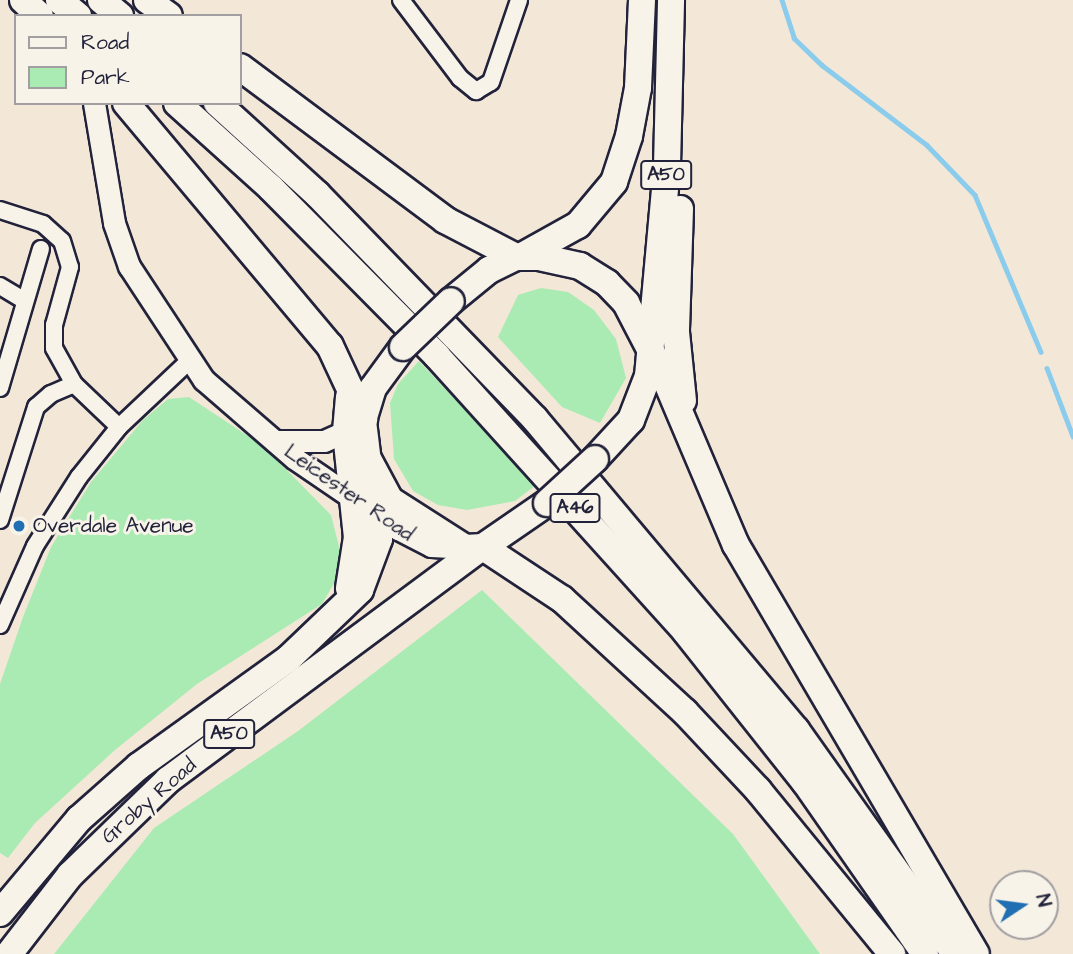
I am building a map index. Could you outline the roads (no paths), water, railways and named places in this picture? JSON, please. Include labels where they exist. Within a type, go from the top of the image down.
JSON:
[{"type":"highway","points":[[23,0],[38,14]]},
{"type":"highway","points":[[60,0],[76,14]]},
{"type":"highway","points":[[101,0],[118,14]]},
{"type":"highway","points":[[147,0],[166,14]]},
{"type":"highway","name":"A50","points":[[518,257],[578,225],[614,182],[629,136],[638,88],[642,0]]},
{"type":"highway","name":"A50","points":[[649,348],[667,166],[671,0]]},
{"type":"highway","points":[[681,0],[686,54],[676,332],[690,440]]},
{"type":"highway","points":[[242,68],[445,220],[518,257],[580,266],[607,283],[639,321],[690,440],[756,581],[976,954]]},
{"type":"highway","points":[[127,105],[321,336],[348,378],[358,424],[354,500],[355,557],[345,606]]},
{"type":"highway","name":"A46","points":[[179,105],[271,188],[437,356],[686,632],[806,782],[925,954]]},
{"type":"highway","name":"A46","points":[[219,105],[317,194],[536,419],[796,730],[956,954]]},
{"type":"highway","points":[[358,424],[373,388],[403,347],[451,301],[489,270],[518,257]]},
{"type":"highway","name":"Groby Road","points":[[9,954],[70,875],[168,780],[476,548],[547,503],[595,459],[641,402],[649,348]]},
{"type":"highway","name":"Groby Road","points":[[0,913],[79,819],[139,766],[288,659],[345,606],[369,573],[380,517],[374,477],[358,424]]},
{"type":"highway","points":[[374,477],[390,500],[408,514],[476,548],[562,599],[685,712],[758,790],[892,954]]},
{"type":"street","points":[[401,0],[460,78],[475,91],[491,82],[519,0]]},
{"type":"street","name":"Leicester Road","points":[[94,105],[98,143],[114,223],[129,267],[189,361],[226,400],[275,441],[380,517],[431,546],[476,548]]},
{"type":"street","points":[[0,210],[53,230],[68,251],[69,274],[54,325],[54,348],[74,384],[119,427]]},
{"type":"street","points":[[0,388],[41,250]]},
{"type":"street","points":[[0,286],[25,301]]},
{"type":"street","points":[[0,625],[50,519],[119,427],[189,361]]},
{"type":"street","points":[[0,520],[7,471],[36,407],[51,394],[74,384]]},
{"type":"street","name":"Leicester Road","points":[[275,441],[303,443],[358,424]]},
{"type":"waterway","points":[[782,0],[794,38],[822,65],[927,145],[975,195],[1041,352]]},
{"type":"waterway","points":[[1047,368],[1073,436]]},
{"type":"place","name":"Overdale Avenue","points":[[19,526]]}]
